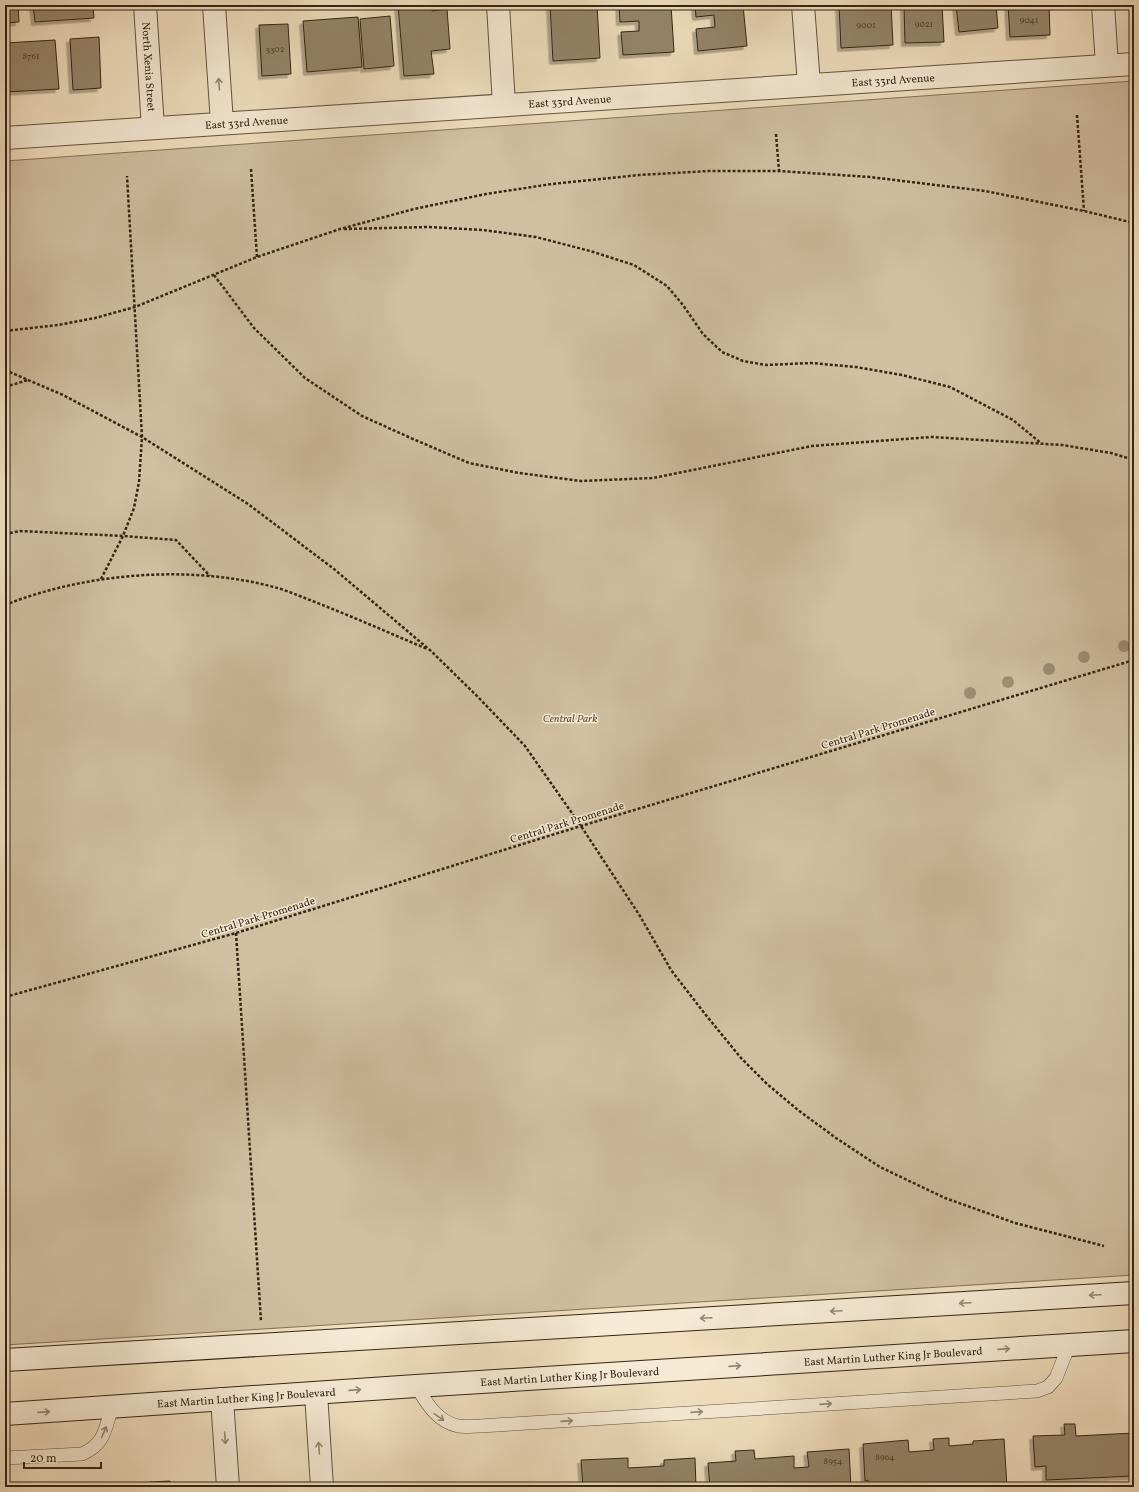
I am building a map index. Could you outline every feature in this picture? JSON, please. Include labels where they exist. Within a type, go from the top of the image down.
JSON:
[{"type":"main road","name":"North Xenia Street","points":[[145,5],[152,128]]},
{"type":"main road","points":[[214,5],[222,123]]},
{"type":"main road","points":[[498,5],[504,105]]},
{"type":"main road","points":[[803,5],[809,85]]},
{"type":"main road","points":[[1103,5],[1107,65]]},
{"type":"main road","name":"East 33rd Avenue","points":[[5,138],[1134,64]]},
{"type":"main road","points":[[5,1360],[1134,1293]]},
{"type":"main road","name":"East Martin Luther King Jr Boulevard","points":[[5,1414],[416,1386],[1134,1341]]},
{"type":"main road","points":[[316,1393],[322,1487]]},
{"type":"main road","points":[[222,1399],[228,1487]]},
{"type":"lane","points":[[416,1386],[432,1412],[443,1420],[458,1426],[480,1426],[1036,1391],[1048,1387],[1056,1378],[1069,1345]]},
{"type":"lane","points":[[5,1458],[82,1454],[93,1449],[103,1435],[112,1407]]},
{"type":"path","points":[[1077,115],[1084,210]]},
{"type":"path","points":[[776,134],[779,171]]},
{"type":"path","points":[[252,169],[257,257]]},
{"type":"path","points":[[5,331],[80,321],[135,307],[257,257],[340,229],[414,209],[486,194],[552,184],[639,175],[709,171],[779,171],[870,177],[985,191],[1084,210],[1134,223]]},
{"type":"path","points":[[101,579],[134,508],[140,482],[142,437],[127,176]]},
{"type":"path","points":[[340,229],[428,227],[483,230],[536,237],[590,251],[634,265],[667,286],[684,305],[703,334],[722,352],[743,361],[766,365],[811,363],[856,367],[902,375],[950,387],[1013,420],[1042,444]]},
{"type":"path","points":[[214,275],[254,328],[305,378],[362,416],[413,440],[469,463],[519,473],[581,481],[653,478],[812,446],[932,437],[1062,445],[1111,453],[1134,460]]},
{"type":"path","points":[[5,370],[63,395],[142,437],[189,465],[254,508],[334,569],[431,651],[525,746],[581,826],[640,916],[671,970],[741,1058],[767,1084],[798,1110],[836,1138],[880,1167],[945,1198],[1015,1223],[1104,1246]]},
{"type":"path","points":[[5,387],[28,380]]},
{"type":"path","points":[[5,534],[20,531],[176,540],[210,577]]},
{"type":"path","points":[[5,605],[34,594],[71,584],[118,576],[179,575],[231,578],[281,589],[345,614],[431,651]]},
{"type":"path","name":"Central Park Promenade","points":[[5,997],[236,933],[581,826],[1134,660]]},
{"type":"path","points":[[236,933],[261,1302],[261,1326]]},
{"type":"green space","name":"Central Park","points":[[1134,81],[1134,1275],[5,1345],[5,161]]},
{"type":"building","points":[[5,5],[18,5],[19,22],[5,23]]},
{"type":"building","points":[[33,5],[93,5],[94,18],[35,22]]},
{"type":"building","points":[[398,5],[431,5],[432,11],[447,9],[450,49],[431,51],[434,74],[404,76]]},
{"type":"building","points":[[550,5],[597,5],[600,58],[553,61]]},
{"type":"building","points":[[619,5],[671,5],[674,52],[623,55],[621,32],[639,31],[639,21],[620,22]]},
{"type":"building","points":[[695,5],[743,5],[747,46],[698,51],[696,29],[715,27],[714,15],[696,17]]},
{"type":"building","points":[[839,5],[891,5],[893,45],[841,48]]},
{"type":"building","points":[[904,5],[942,5],[944,42],[905,43]]},
{"type":"building","points":[[956,5],[996,5],[998,28],[959,32]]},
{"type":"building","points":[[1008,5],[1049,5],[1050,35],[1010,37]]},
{"type":"building","points":[[390,16],[394,66],[364,69],[360,19]]},
{"type":"building","points":[[358,17],[362,67],[307,72],[303,21]]},
{"type":"building","points":[[288,24],[291,74],[262,76],[259,25]]},
{"type":"building","points":[[99,37],[101,88],[73,90],[70,39]]},
{"type":"building","points":[[55,40],[59,89],[5,92],[5,43]]},
{"type":"building","points":[[1064,1424],[1075,1424],[1076,1436],[1134,1433],[1134,1476],[1046,1480],[1046,1466],[1035,1467],[1033,1436],[1065,1435]]},
{"type":"building","points":[[949,1438],[949,1446],[973,1444],[973,1441],[1004,1439],[1007,1487],[869,1487],[868,1480],[865,1481],[863,1444],[908,1440],[909,1452],[934,1450],[933,1439]]},
{"type":"building","points":[[849,1449],[851,1487],[710,1487],[708,1463],[736,1461],[735,1451],[754,1450],[755,1459],[794,1456],[794,1468],[809,1467],[807,1452]]},
{"type":"building","points":[[628,1458],[628,1468],[664,1466],[664,1460],[695,1458],[696,1487],[583,1487],[581,1460]]},
{"type":"building","points":[[170,1481],[171,1487],[150,1487],[150,1482]]},
{"type":"building","points":[[117,1484],[117,1487],[92,1487],[98,1486]]},
{"type":"building","points":[[1129,1485],[1129,1487],[1105,1487],[1105,1486]]}]
